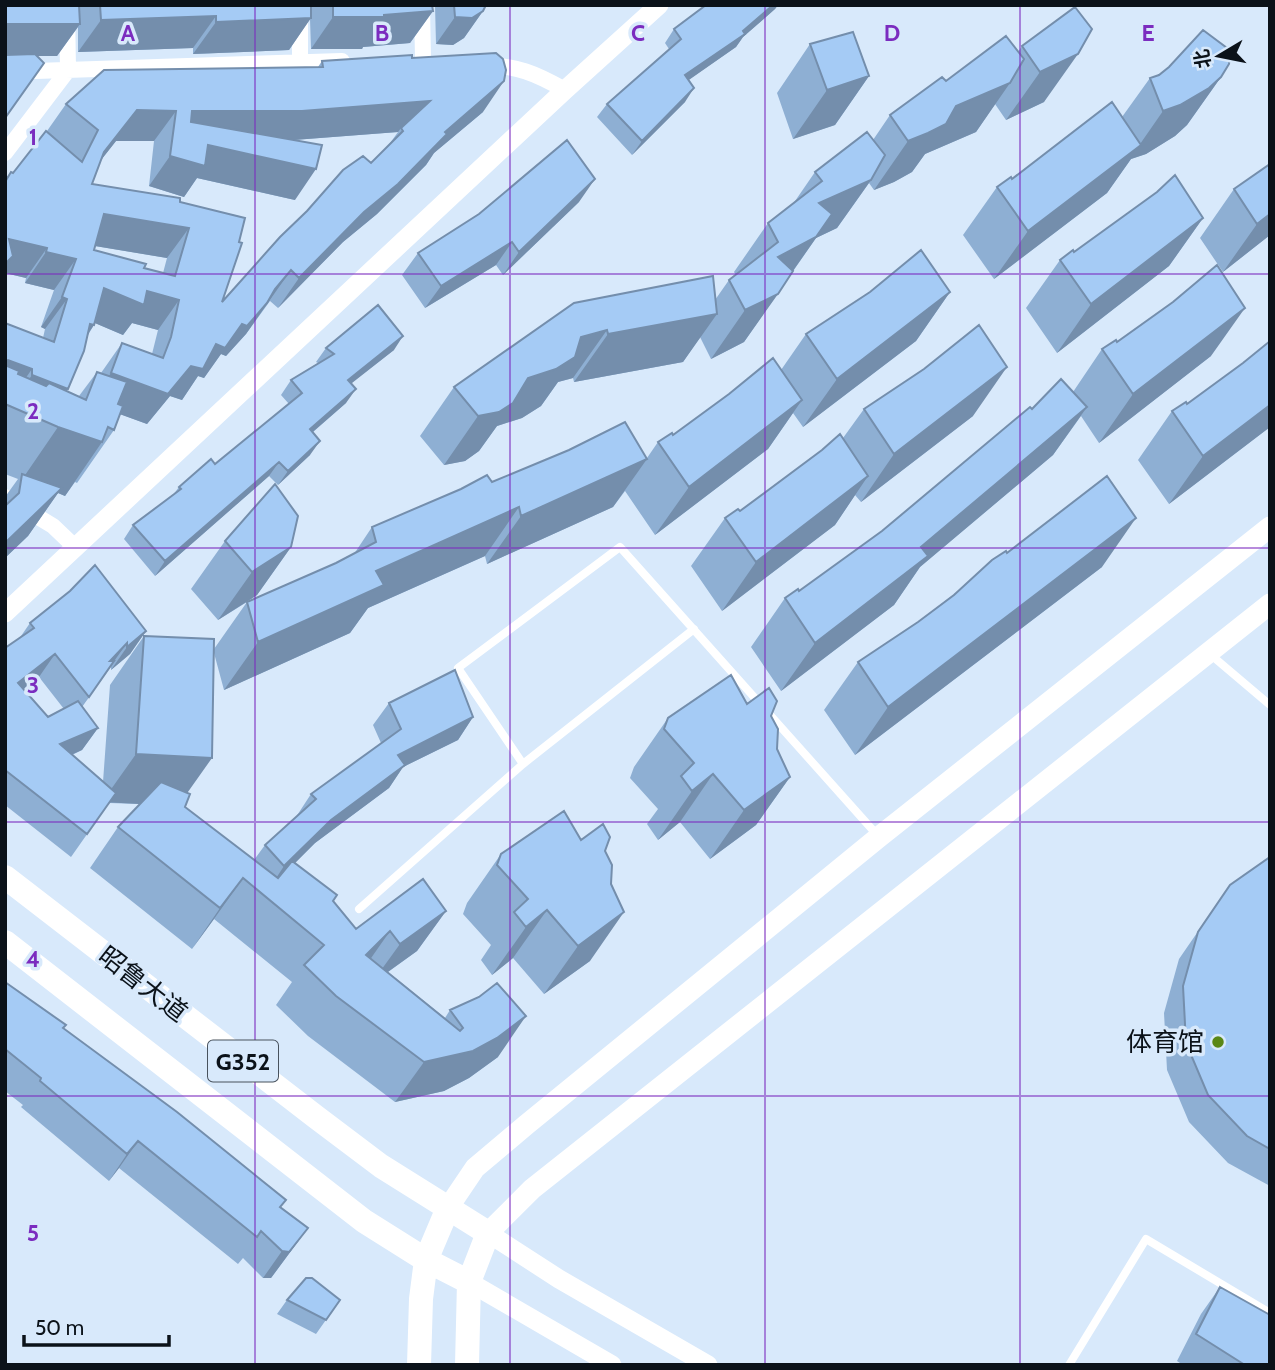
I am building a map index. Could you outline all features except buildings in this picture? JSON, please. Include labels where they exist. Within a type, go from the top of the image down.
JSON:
[{"type":"highway","name":"昭鲁大道","points":[[5,877],[381,1166],[488,1233]]},
{"type":"highway","name":"昭鲁大道","points":[[5,942],[344,1206],[426,1260],[469,1282]]},
{"type":"highway","points":[[419,1365],[421,1299],[426,1260],[448,1208]]},
{"type":"highway","points":[[467,1365],[469,1282],[488,1233]]},
{"type":"main road","points":[[448,1208],[475,1168],[879,837],[1270,527]]},
{"type":"main road","points":[[488,1233],[532,1189],[1270,604]]},
{"type":"street","points":[[5,153],[68,70],[67,5]]},
{"type":"street","points":[[300,5],[300,63]]},
{"type":"street","points":[[422,5],[423,59]]},
{"type":"street","points":[[5,613],[659,5]]},
{"type":"street","points":[[5,72],[355,61]]},
{"type":"street","points":[[471,63],[516,66],[538,74],[565,90]]},
{"type":"street","points":[[5,498],[53,526],[76,548]]},
{"type":"street","points":[[488,1233],[558,1279],[708,1365]]},
{"type":"street","points":[[469,1282],[612,1365]]},
{"type":"lane","points":[[523,764],[458,668],[620,547],[879,837]]},
{"type":"lane","points":[[359,909],[523,764],[694,629]]},
{"type":"lane","points":[[1208,653],[1270,705]]},
{"type":"lane","points":[[1069,1365],[1146,1239],[1270,1313]]},
{"type":"place","name":"体育馆","points":[[1218,1042]]}]
